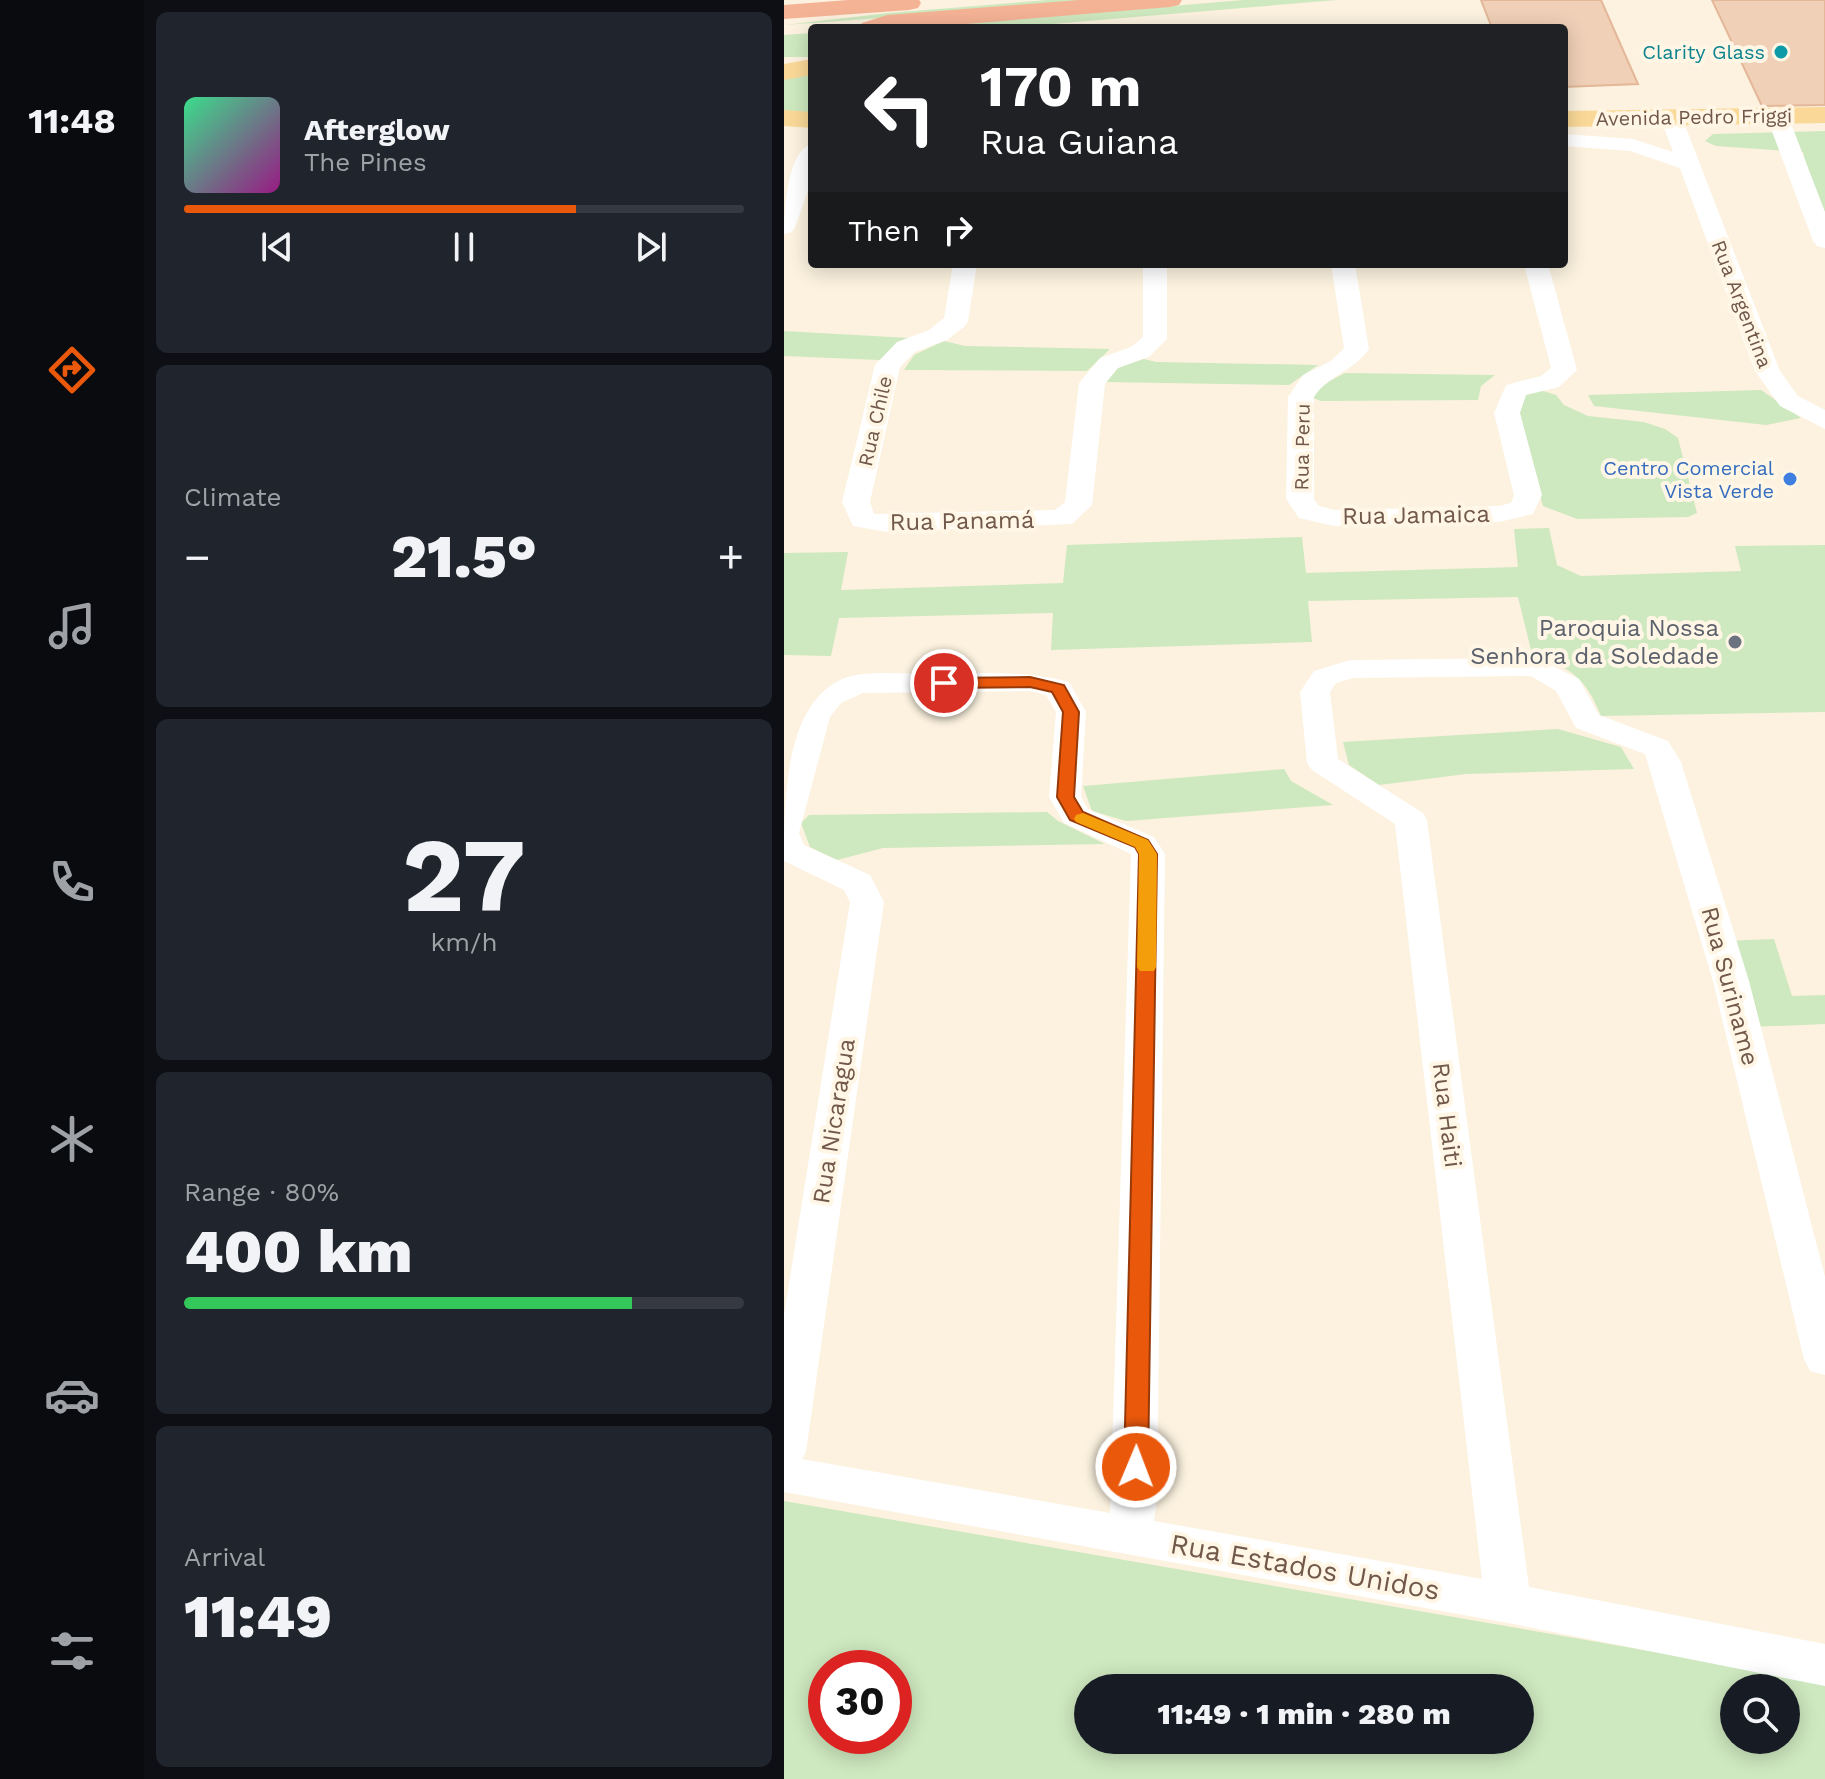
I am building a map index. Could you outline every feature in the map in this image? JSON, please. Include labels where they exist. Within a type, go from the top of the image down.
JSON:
[{"type":"highway","points":[[784,20],[945,0]]},
{"type":"highway","points":[[884,24],[1170,0]]},
{"type":"highway","points":[[784,12],[937,1]]},
{"type":"main road","points":[[784,61],[808,64]]},
{"type":"main road","points":[[784,72],[808,65]]},
{"type":"main road","name":"Avenida Pedro Friggi","points":[[1568,119],[1825,115]]},
{"type":"main road","points":[[784,118],[808,120]]},
{"type":"main road","name":"Avenida Pedro Friggi","points":[[1568,129],[1825,125]]},
{"type":"street","points":[[1781,126],[1825,241]]},
{"type":"street","name":"Rua Argentina","points":[[1675,128],[1768,371],[1789,401],[1825,421]]},
{"type":"street","points":[[1568,140],[1633,145],[1688,164]]},
{"type":"street","points":[[784,147],[808,149]]},
{"type":"street","points":[[784,227],[808,160]]},
{"type":"street","name":"Rua Chile","points":[[863,520],[856,502],[888,365],[906,347],[938,335],[956,321],[964,268]]},
{"type":"street","name":"Rua Panamá","points":[[863,520],[887,524],[1062,518],[1078,505],[1092,383],[1109,363],[1140,352],[1155,339],[1155,268]]},
{"type":"street","name":"Rua Peru","points":[[1309,512],[1300,499],[1301,397],[1312,380],[1340,366],[1357,349],[1344,268]]},
{"type":"street","name":"Rua Jamaica","points":[[1309,512],[1334,518],[1499,514],[1523,508],[1528,495],[1507,413],[1515,390],[1550,382],[1564,370],[1537,268]]},
{"type":"street","name":"Rua Haiti","points":[[1508,1603],[1411,820],[1323,763],[1315,692],[1325,677],[1350,669],[1537,667],[1552,673]]},
{"type":"street","name":"Rua Suriname","points":[[1552,673],[1568,685],[1587,721],[1657,748],[1665,762],[1731,981],[1825,1359]]},
{"type":"street","name":"Rua Nicaragua","points":[[784,1452],[867,902],[858,883],[790,851],[784,833],[815,716],[830,696],[858,684],[1030,682],[1058,688],[1071,712],[1065,797],[1076,816],[1142,844],[1149,863],[1135,1499],[1129,1536]]},
{"type":"street","name":"Rua Estados Unidos","points":[[784,1474],[1508,1603],[1825,1665]]},
{"type":"green space","points":[[1048,0],[1131,0],[784,25],[889,13]]},
{"type":"green space","points":[[1243,0],[1337,0],[1051,24],[959,24]]},
{"type":"green space","points":[[808,33],[808,57],[784,57],[784,35]]},
{"type":"green space","points":[[808,73],[808,114],[784,111],[784,79]]},
{"type":"green space","points":[[1825,131],[1825,216],[1815,216],[1803,152],[1716,146],[1705,141],[1713,134]]},
{"type":"green space","points":[[784,331],[909,338],[880,360],[784,356]]},
{"type":"green space","points":[[944,341],[965,346],[1110,349],[1087,371],[904,370],[914,355]]},
{"type":"green space","points":[[1140,358],[1156,362],[1318,365],[1289,385],[1105,382],[1112,371]]},
{"type":"green space","points":[[1345,373],[1495,375],[1481,386],[1478,400],[1321,401],[1313,398],[1314,389]]},
{"type":"green space","points":[[1540,390],[1556,395],[1564,405],[1588,416],[1644,422],[1665,429],[1678,438],[1697,513],[1688,517],[1577,519],[1543,506],[1515,409],[1521,395]]},
{"type":"green space","points":[[1761,390],[1801,418],[1766,425],[1594,406],[1588,395]]},
{"type":"green space","points":[[1549,528],[1557,565],[1581,576],[1741,571],[1735,546],[1825,545],[1825,712],[1601,716],[1589,691],[1575,675],[1532,654],[1518,597],[1308,601],[1312,642],[1051,650],[1053,613],[839,618],[831,656],[784,655],[784,553],[848,552],[841,590],[1063,583],[1067,545],[1302,537],[1306,573],[1518,567],[1514,529]]},
{"type":"green space","points":[[1558,729],[1621,747],[1634,769],[1466,774],[1379,785],[1349,765],[1343,742]]},
{"type":"green space","points":[[1284,769],[1291,781],[1333,805],[1126,821],[1092,811],[1083,786]]},
{"type":"green space","points":[[1047,812],[1058,821],[1105,844],[883,848],[837,860],[810,847],[801,823],[809,815]]},
{"type":"green space","points":[[1774,939],[1792,996],[1825,995],[1825,1024],[1750,1027],[1725,941]]},
{"type":"green space","points":[[784,1501],[1770,1674],[1720,1674],[1720,1754],[1800,1754],[1800,1680],[1825,1685],[1825,1779],[784,1779]]},
{"type":"building","points":[[1481,0],[1601,0],[1638,84],[1568,87],[1568,24],[1490,24]]},
{"type":"building","name":"Clarity Glass","points":[[1712,0],[1825,0],[1825,105],[1762,106]]},
{"type":"slow traffic","points":[[1083,819],[1142,844],[1148,854],[1147,967]]},
{"type":"place","name":"Clarity Glass","points":[[1781,52]]},
{"type":"place","name":"Centro Comercial Vista Verde","points":[[1790,479]]},
{"type":"place","name":"Paroquia Nossa Senhora da Soledade","points":[[1735,642]]},
{"type":"route","points":[[944,683],[1030,682],[1058,688],[1071,712],[1065,797],[1076,816],[1142,844],[1148,854],[1136,1467]]}]
